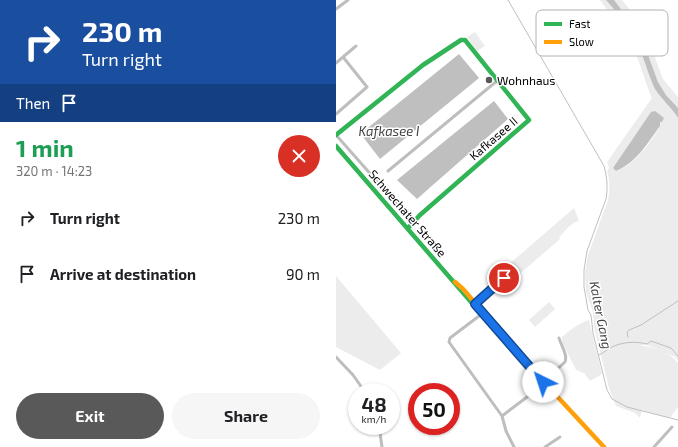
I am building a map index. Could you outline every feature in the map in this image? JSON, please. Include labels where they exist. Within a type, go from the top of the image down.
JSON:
[{"type":"street","points":[[336,9],[348,0]]},
{"type":"street","points":[[388,171],[498,80],[465,40],[461,40],[423,65],[336,135],[413,222],[408,228]]},
{"type":"street","points":[[336,63],[356,46]]},
{"type":"street","points":[[336,114],[368,87],[343,57]]},
{"type":"street","name":"Kafkasee II","points":[[413,222],[529,120],[498,80]]},
{"type":"street","name":"Schwechater Straße","points":[[336,146],[455,282],[466,297],[475,304],[604,447]]},
{"type":"street","name":"Schwechater Straße","points":[[336,149],[346,158]]},
{"type":"street","points":[[475,304],[504,278]]},
{"type":"street","points":[[483,314],[449,340],[449,342],[502,416],[506,431],[514,447]]},
{"type":"street","points":[[502,416],[531,394],[535,387],[565,362],[566,356],[559,338]]},
{"type":"street","points":[[336,357],[359,383]]},
{"type":"street","points":[[654,447],[672,427]]},
{"type":"street","points":[[380,435],[382,447]]},
{"type":"street","points":[[545,447],[560,438]]},
{"type":"shaded area","points":[[600,0],[606,0],[615,10],[607,10]]},
{"type":"shaded area","points":[[614,0],[622,0],[630,10],[622,10]]},
{"type":"shaded area","points":[[475,32],[485,46],[477,51],[467,37]]},
{"type":"shaded area","points":[[637,56],[642,56],[655,89],[678,118],[678,360],[664,352],[675,359],[678,363],[678,407],[670,418],[642,410],[640,418],[635,413],[616,406],[609,388],[594,327],[593,312],[586,292],[585,272],[588,255],[609,196],[607,171],[609,168],[607,162],[652,98]],"holes":[[[661,116],[659,128],[651,141],[635,159],[623,168],[616,171],[613,168]],[[639,345],[647,345],[659,350]]]},
{"type":"shaded area","points":[[648,56],[654,56],[663,79],[678,97],[678,108],[666,95],[658,82]]},
{"type":"shaded area","points":[[574,208],[579,221],[571,225],[559,237],[560,239],[509,283],[500,272]]},
{"type":"shaded area","points":[[336,276],[401,353],[380,370],[336,347]]},
{"type":"shaded area","points":[[549,302],[555,309],[535,327],[529,320]]},
{"type":"shaded area","points":[[589,320],[602,374],[590,381],[584,373],[576,370],[562,342],[562,337],[568,332]]},
{"type":"water","points":[[606,0],[614,0],[622,10],[614,10]]},
{"type":"water","name":"Kafkasee I","points":[[459,54],[479,78],[380,159],[363,137],[364,131]]},
{"type":"water","points":[[642,56],[648,56],[658,82],[666,95],[678,108],[678,118],[655,89]]},
{"type":"water","points":[[494,101],[508,119],[417,199],[397,180]]},
{"type":"water","points":[[655,111],[664,118],[662,122],[660,122],[660,126],[636,158],[616,171],[613,168],[651,112]]},
{"type":"waterway","name":"Kalter Gang","points":[[508,0],[536,48]]},
{"type":"waterway","name":"Kalter Gang","points":[[540,56],[604,166],[606,174],[606,199],[587,251],[584,270],[584,287],[588,310],[591,315],[593,333],[607,390],[612,399],[627,407],[678,420]]},
{"type":"waterway","points":[[628,337],[627,332],[629,330],[641,325],[678,301]]},
{"type":"waterway","points":[[599,355],[620,344],[634,342],[647,344],[651,341],[671,348],[678,356]]},
{"type":"traffic: fast","points":[[336,135],[423,65],[461,40],[465,40],[529,120],[420,215],[408,228]]},
{"type":"traffic: fast","points":[[336,146],[471,302]]},
{"type":"traffic: slow","points":[[455,282],[463,289],[542,380],[604,447]]},
{"type":"place","name":"Wohnhaus","points":[[489,80]]},
{"type":"route","points":[[504,278],[475,304],[543,382]]}]
